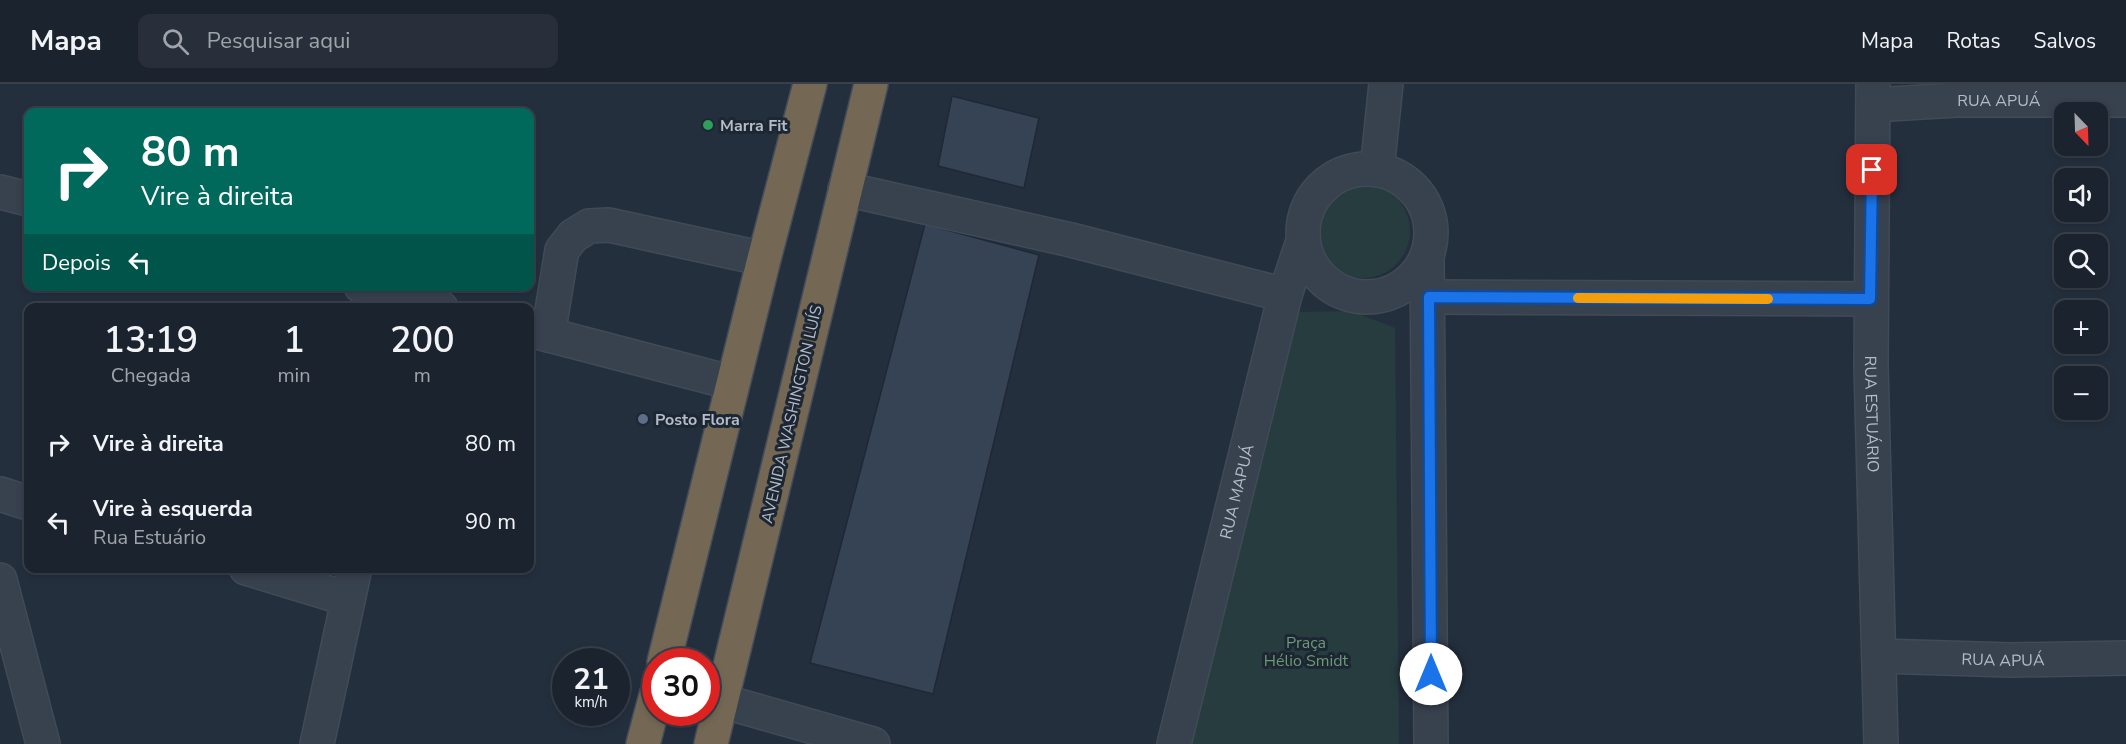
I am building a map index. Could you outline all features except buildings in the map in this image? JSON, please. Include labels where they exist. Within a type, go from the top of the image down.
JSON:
[{"type":"highway","points":[[667,648],[810,84]]},
{"type":"highway","name":"AVENIDA WASHINGTON LUÍS","points":[[711,744],[871,84]]},
{"type":"highway","points":[[643,744],[648,726]]},
{"type":"street","points":[[1377,170],[1386,84]]},
{"type":"street","name":"RUA APUÁ","points":[[1873,94],[1956,100],[2126,100]]},
{"type":"street","name":"RUA ESTUÁRIO","points":[[1873,94],[1870,299],[1881,744]]},
{"type":"street","points":[[1427,256],[1416,274],[1400,288],[1380,296],[1359,297],[1339,291],[1321,279],[1309,261],[1303,241],[1304,221],[1311,203],[1322,188],[1339,176],[1357,170],[1377,170],[1395,175],[1411,186],[1423,200],[1430,217],[1432,236],[1427,256],[1431,744]]},
{"type":"street","points":[[845,189],[1071,240],[1286,295]]},
{"type":"street","points":[[0,192],[24,198]]},
{"type":"street","points":[[733,383],[539,333],[562,250],[573,236],[589,226],[609,225],[764,259]]},
{"type":"street","name":"RUA MAPUÁ","points":[[1174,744],[1286,295],[1303,241]]},
{"type":"street","points":[[378,291],[418,303]]},
{"type":"street","points":[[1429,297],[1870,299]]},
{"type":"street","points":[[0,494],[24,501]]},
{"type":"street","points":[[279,573],[351,584],[317,744]]},
{"type":"street","points":[[0,580],[43,744]]},
{"type":"street","name":"RUA APUÁ","points":[[1880,656],[2011,660],[2126,658]]},
{"type":"street","points":[[722,701],[873,744]]},
{"type":"green space","points":[[1363,184],[1381,188],[1396,198],[1406,213],[1410,231],[1406,249],[1396,264],[1381,274],[1363,278],[1345,274],[1330,264],[1320,249],[1316,231],[1320,213],[1330,198],[1345,188]]},
{"type":"green space","name":"Praça Hélio Smidt","points":[[1352,311],[1395,328],[1399,744],[1189,744],[1293,312]]},
{"type":"slow traffic","points":[[1578,298],[1768,299]]},
{"type":"place","name":"Marra Fit","points":[[708,125]]},
{"type":"place","name":"Posto Flora","points":[[643,419]]},
{"type":"route","points":[[1431,674],[1429,297],[1870,299],[1872,170]]}]
